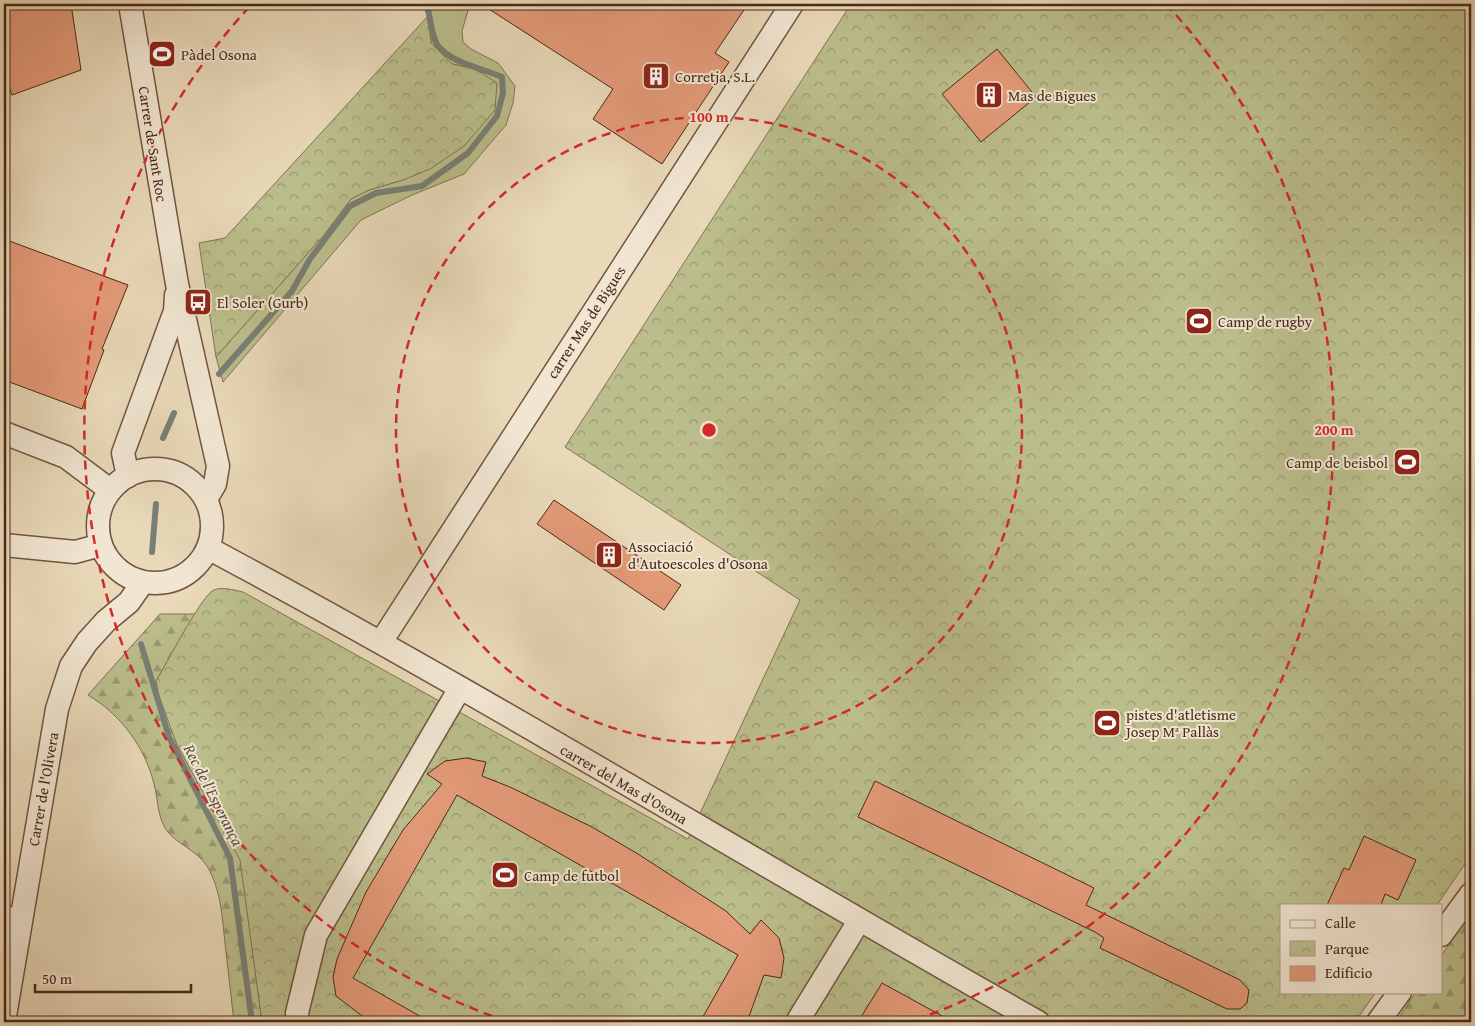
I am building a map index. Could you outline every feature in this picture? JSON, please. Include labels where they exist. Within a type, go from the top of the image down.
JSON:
[{"type":"street","name":"Carrer de Sant Roc","points":[[130,4],[177,284],[218,466],[215,484],[206,500]]},
{"type":"street","name":"carrer Mas de Bigues","points":[[381,642],[792,4]]},
{"type":"street","name":"Carrer de Sant Roc","points":[[128,476],[123,453],[175,311],[177,284]]},
{"type":"street","points":[[4,433],[66,457],[110,490]]},
{"type":"street","points":[[147,469],[167,470],[193,483],[206,500],[212,519],[211,539],[208,548],[194,568],[181,577],[166,582],[143,582],[124,575],[117,569],[100,545],[98,522],[100,511],[110,490],[128,476],[147,469]]},
{"type":"street","points":[[4,545],[75,552],[100,545]]},
{"type":"street","name":"carrer del Mas d'Osona","points":[[208,548],[381,642],[859,921],[1038,1022]]},
{"type":"street","name":"Carrer de l'Olivera","points":[[4,1022],[13,917],[57,709],[72,666],[87,642],[129,602],[143,582]]},
{"type":"street","points":[[298,1022],[297,1013],[316,935],[460,688]]},
{"type":"street","points":[[1442,934],[1471,894]]},
{"type":"street","points":[[797,1022],[859,921]]},
{"type":"street","points":[[1378,1022],[1399,994]]},
{"type":"green space","points":[[422,4],[470,4],[462,31],[463,42],[471,49],[498,63],[515,86],[513,103],[506,125],[464,174],[412,195],[361,220],[223,382],[216,357],[324,235],[351,199],[369,190],[403,180],[475,69],[452,64],[431,43],[428,16]]},
{"type":"green space","points":[[851,4],[1471,4],[1471,855],[1438,904],[1280,904],[1280,994],[1375,994],[1355,1022],[262,1022],[240,860],[177,745],[159,696],[156,681],[199,607],[212,591],[227,589],[243,592],[688,839],[800,600],[565,447]]},
{"type":"green space","points":[[428,16],[431,43],[452,64],[475,69],[497,83],[495,110],[464,146],[430,169],[403,180],[369,190],[351,199],[324,235],[216,357],[199,243],[225,238]]},
{"type":"green space","points":[[160,614],[195,614],[156,681],[177,745],[241,860],[262,1022],[234,1022],[223,923],[220,903],[212,875],[197,855],[169,834],[165,828],[160,817],[150,770],[145,757],[130,733],[111,712],[88,695]]},
{"type":"green space","points":[[1471,912],[1471,1022],[1396,1022],[1415,994],[1442,994],[1442,955]]},
{"type":"building","points":[[4,4],[71,4],[81,70],[12,95],[4,72]]},
{"type":"building","name":"Corretja, S.L.","points":[[481,4],[748,4],[715,53],[729,62],[662,164],[593,119],[613,89]]},
{"type":"building","name":"Mas de Bigues","points":[[997,49],[1036,97],[981,142],[942,94]]},
{"type":"building","points":[[4,239],[128,285],[102,349],[104,350],[82,409],[4,380]]},
{"type":"building","name":"Associació d'Autoescoles d'Osona","points":[[554,500],[681,585],[664,610],[537,524]]},
{"type":"building","name":"Camp de futbol","points":[[466,758],[486,762],[482,776],[510,787],[592,827],[638,854],[726,911],[750,934],[761,920],[779,938],[784,958],[781,978],[764,975],[747,1022],[700,1022],[738,955],[457,795],[353,978],[430,1022],[370,1022],[336,996],[333,977],[337,959],[366,892],[403,830],[442,784],[427,774],[445,761]]},
{"type":"building","points":[[875,781],[1094,888],[1086,905],[1240,980],[1249,990],[1247,1003],[1240,1009],[1227,1009],[1100,948],[1104,938],[1095,932],[858,817]]},
{"type":"building","points":[[1364,836],[1416,860],[1398,900],[1385,894],[1381,904],[1327,904],[1344,868],[1349,870]]},
{"type":"building","points":[[882,983],[953,1022],[858,1022]]},
{"type":"waterway","name":"Rec de l'Esperança","points":[[219,374],[292,291],[310,259],[350,206],[376,193],[422,186],[468,153],[497,116],[503,93],[502,77],[460,61],[444,52],[438,46],[434,37],[427,4]]},
{"type":"waterway","points":[[163,438],[174,413]]},
{"type":"waterway","points":[[152,552],[156,504]]},
{"type":"waterway","name":"Rec de l'Esperança","points":[[141,644],[169,737],[230,858],[252,1022]]},
{"type":"place","name":"Pàdel Osona","points":[[162,54]]},
{"type":"place","name":"Corretja, S.L.","points":[[656,76]]},
{"type":"place","name":"Mas de Bigues","points":[[989,95]]},
{"type":"place","name":"El Soler (Gurb)","points":[[198,302]]},
{"type":"place","name":"Camp de rugby","points":[[1199,321]]},
{"type":"place","name":"Camp de beisbol","points":[[1407,462]]},
{"type":"place","name":"Associació d'Autoescoles d'Osona","points":[[609,555]]},
{"type":"place","name":"pistes d'atletisme Josep Mª Pallàs","points":[[1107,723]]},
{"type":"place","name":"Camp de futbol","points":[[505,875]]}]
